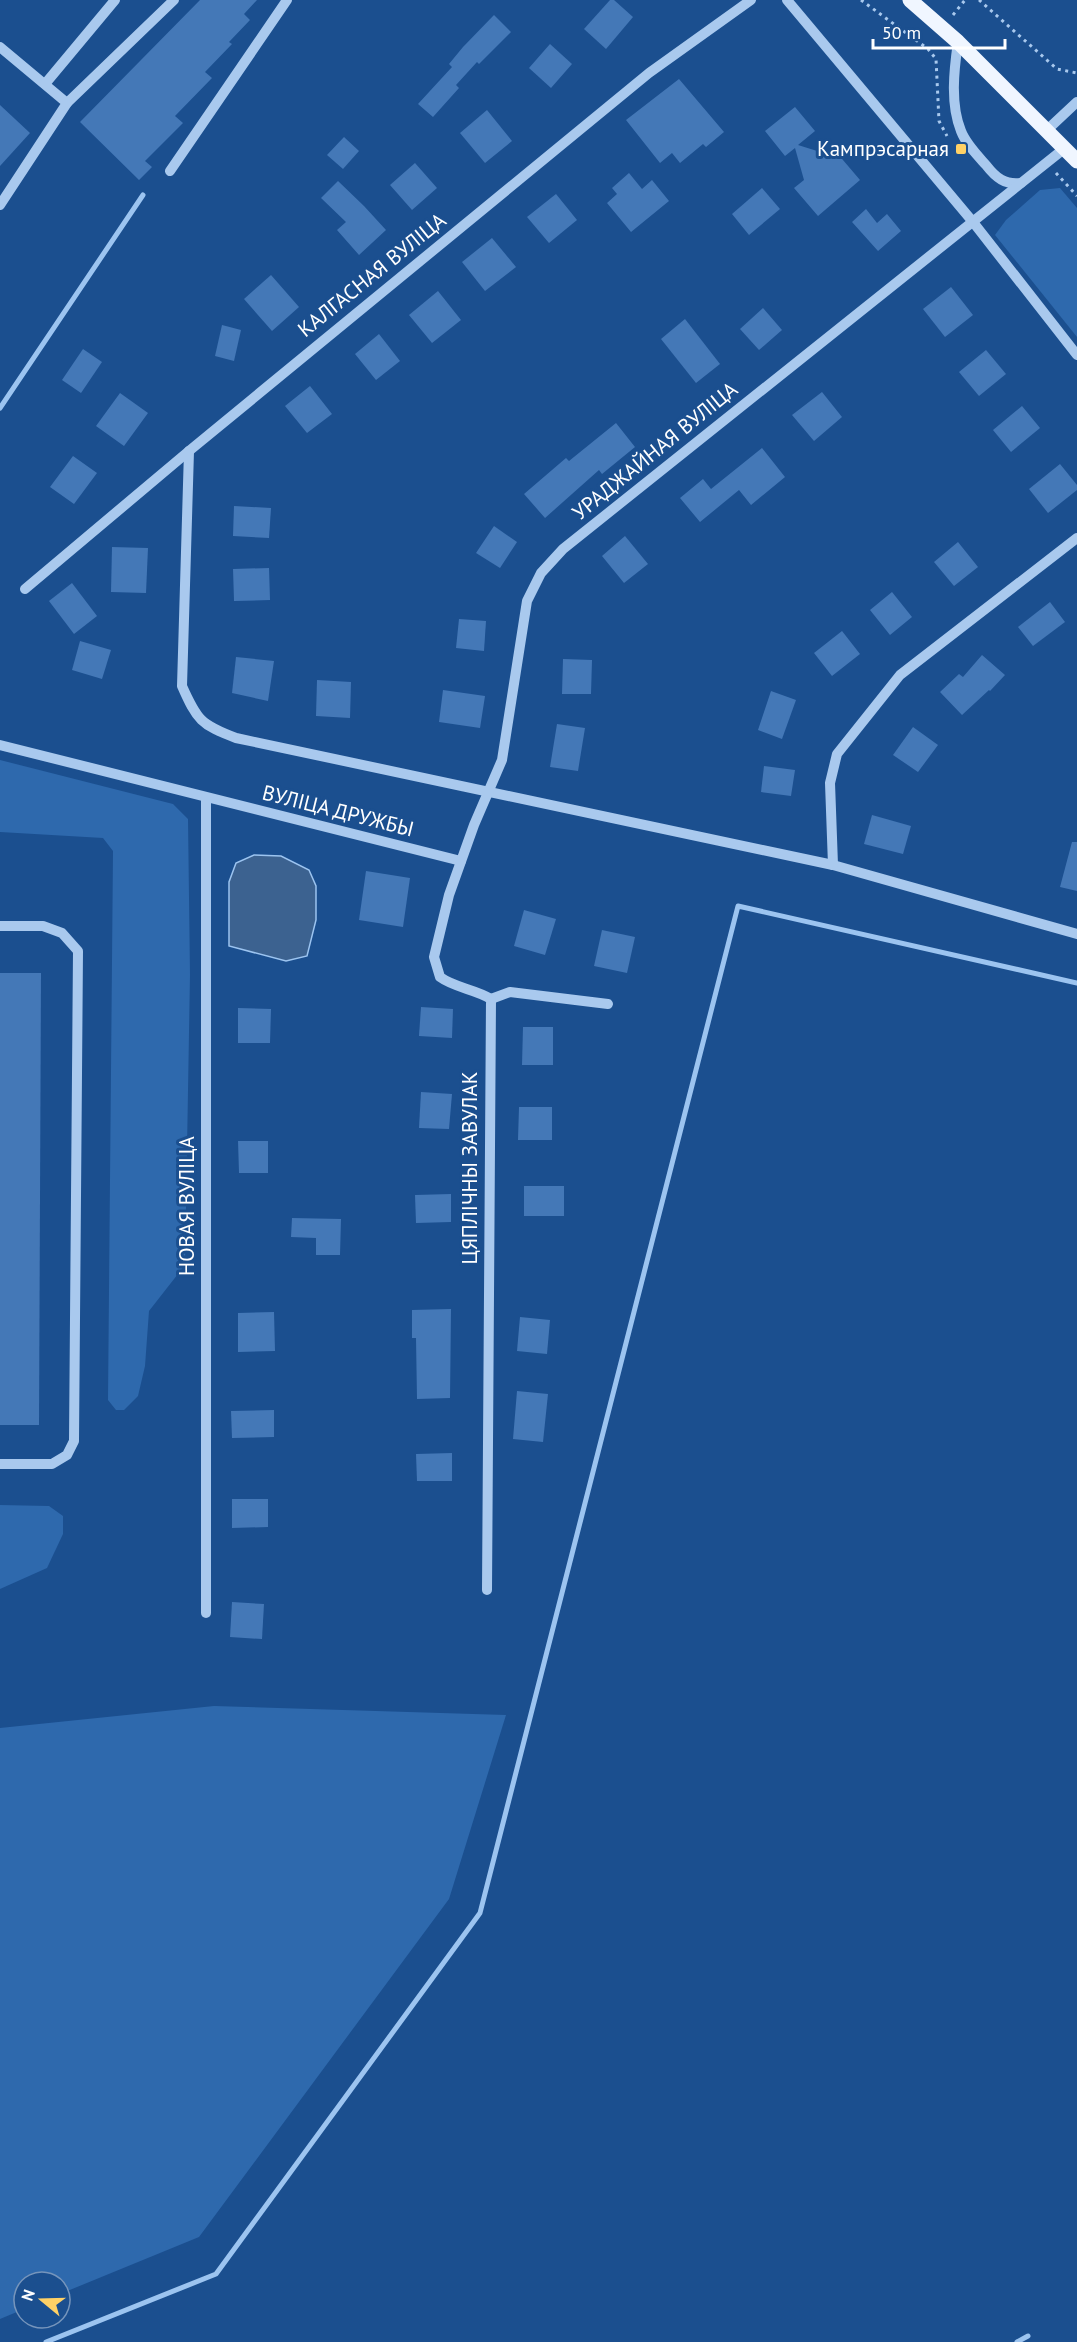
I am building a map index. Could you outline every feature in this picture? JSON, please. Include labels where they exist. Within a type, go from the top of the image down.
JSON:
[{"type":"main road","points":[[910,0],[958,42],[1077,161]]},
{"type":"street","points":[[45,84],[115,0]]},
{"type":"street","points":[[0,205],[67,103],[174,0]]},
{"type":"street","points":[[170,171],[287,0]]},
{"type":"street","name":"КАЛГАСНАЯ ВУЛІЦА","points":[[25,589],[189,450],[649,73],[751,0]]},
{"type":"street","points":[[787,0],[973,222],[1077,355]]},
{"type":"street","points":[[958,42],[955,96],[961,132],[995,176],[1006,183],[1022,183]]},
{"type":"street","points":[[0,48],[67,103]]},
{"type":"street","points":[[1047,130],[1077,102]]},
{"type":"street","name":"УРАДЖАЙНАЯ ВУЛІЦА","points":[[489,792],[502,760],[526,601],[541,573],[563,549],[1065,148]]},
{"type":"street","points":[[189,450],[182,686],[193,712],[209,728],[236,738],[833,865],[1077,934]]},
{"type":"street","points":[[833,865],[830,783],[837,754],[900,675],[1077,538]]},
{"type":"street","name":"ВУЛІЦА ДРУЖБЫ","points":[[0,746],[461,861]]},
{"type":"street","points":[[489,792],[449,895],[434,957],[440,977],[448,983],[478,991],[491,999],[510,992],[608,1004]]},
{"type":"street","name":"НОВАЯ ВУЛІЦА","points":[[206,798],[206,1613]]},
{"type":"street","points":[[0,926],[43,926],[62,933],[78,951],[74,1441],[67,1455],[52,1464],[0,1464]]},
{"type":"street","name":"ЦЯПЛІЧНЫ ЗАВУЛАК","points":[[487,1590],[491,999]]},
{"type":"path","points":[[861,0],[928,49],[936,60],[939,121],[952,142]]},
{"type":"path","points":[[979,0],[1057,69],[1077,73]]},
{"type":"path","points":[[1047,162],[1077,196]]},
{"type":"shaded area","points":[[1060,188],[1077,208],[1077,337],[995,235],[1006,220],[1040,190]]},
{"type":"shaded area","points":[[0,760],[173,804],[188,819],[190,975],[185,1265],[149,1311],[145,1366],[138,1396],[124,1410],[116,1410],[108,1400],[113,851],[103,838],[0,832]]},
{"type":"shaded area","points":[[254,855],[281,856],[309,870],[316,886],[316,920],[307,956],[286,961],[229,946],[229,882],[236,863]]},
{"type":"shaded area","points":[[0,1505],[49,1506],[63,1516],[63,1534],[47,1568],[0,1589]]},
{"type":"shaded area","points":[[214,1706],[506,1715],[449,1899],[199,2237],[72,2289],[72,2270],[12,2270],[12,2314],[0,2319],[0,1728]]},
{"type":"building","points":[[200,0],[257,0],[244,14],[250,20],[229,42],[232,44],[205,72],[212,78],[175,116],[183,123],[145,161],[152,167],[139,180],[80,122]]},
{"type":"building","points":[[610,0],[614,0],[633,17],[606,49],[584,29]]},
{"type":"building","points":[[494,15],[511,32],[479,64],[477,62],[456,85],[459,88],[433,117],[418,104],[452,67],[449,64],[463,47]]},
{"type":"building","points":[[550,44],[572,64],[551,88],[529,68]]},
{"type":"building","points":[[679,79],[724,132],[706,147],[703,144],[680,163],[672,153],[660,163],[626,120]]},
{"type":"building","points":[[0,105],[30,133],[0,166]]},
{"type":"building","points":[[795,107],[815,131],[798,145],[833,156],[837,153],[860,180],[818,216],[794,188],[804,180],[795,148],[785,156],[765,131]]},
{"type":"building","points":[[487,110],[512,141],[485,163],[460,133]]},
{"type":"building","points":[[344,137],[359,151],[343,169],[327,155]]},
{"type":"building","points":[[415,163],[437,188],[412,210],[390,185]]},
{"type":"building","points":[[629,173],[642,189],[652,180],[669,201],[631,232],[607,203],[617,194],[612,188]]},
{"type":"building","points":[[338,181],[386,230],[359,255],[337,230],[346,222],[321,198]]},
{"type":"building","points":[[762,188],[780,209],[749,235],[732,214]]},
{"type":"building","points":[[556,194],[577,220],[549,243],[527,217]]},
{"type":"building","points":[[866,209],[877,223],[887,214],[901,231],[878,251],[852,222]]},
{"type":"building","points":[[492,238],[516,267],[485,291],[462,262]]},
{"type":"building","points":[[271,275],[299,307],[272,331],[244,299]]},
{"type":"building","points":[[951,287],[973,315],[945,337],[923,309]]},
{"type":"building","points":[[438,291],[461,320],[432,343],[409,315]]},
{"type":"building","points":[[763,308],[782,330],[759,350],[740,329]]},
{"type":"building","points":[[685,319],[720,364],[696,383],[661,339]]},
{"type":"building","points":[[222,325],[241,330],[234,361],[215,356]]},
{"type":"building","points":[[379,334],[400,361],[376,380],[355,354]]},
{"type":"building","points":[[83,349],[102,362],[81,393],[62,380]]},
{"type":"building","points":[[986,350],[1006,374],[979,396],[959,372]]},
{"type":"building","points":[[310,386],[332,414],[307,433],[285,406]]},
{"type":"building","points":[[822,392],[842,417],[814,441],[792,415]]},
{"type":"building","points":[[120,393],[148,413],[124,446],[96,426]]},
{"type":"building","points":[[1022,406],[1040,428],[1011,452],[993,430]]},
{"type":"building","points":[[616,423],[635,447],[602,474],[599,470],[545,518],[524,494],[566,458],[569,461]]},
{"type":"building","points":[[762,448],[785,477],[751,505],[739,490],[700,522],[680,498],[703,479],[711,489]]},
{"type":"building","points":[[73,456],[97,473],[74,504],[50,487]]},
{"type":"building","points":[[1060,464],[1077,485],[1077,490],[1048,513],[1029,489]]},
{"type":"building","points":[[234,506],[271,508],[269,538],[233,536]]},
{"type":"building","points":[[494,526],[517,542],[500,568],[476,553]]},
{"type":"building","points":[[625,536],[648,564],[624,583],[602,556]]},
{"type":"building","points":[[958,542],[978,567],[954,586],[934,562]]},
{"type":"building","points":[[112,547],[148,548],[146,593],[111,592]]},
{"type":"building","points":[[269,568],[270,600],[234,601],[233,569]]},
{"type":"building","points":[[72,583],[97,616],[74,634],[49,601]]},
{"type":"building","points":[[892,592],[912,617],[890,635],[870,610]]},
{"type":"building","points":[[1050,602],[1065,622],[1033,646],[1018,627]]},
{"type":"building","points":[[459,619],[486,621],[484,651],[456,648]]},
{"type":"building","points":[[842,631],[860,654],[832,676],[814,653]]},
{"type":"building","points":[[80,641],[111,650],[102,679],[72,670]]},
{"type":"building","points":[[982,655],[1005,675],[962,715],[940,692],[959,674],[963,677]]},
{"type":"building","points":[[236,657],[274,661],[268,701],[232,693]]},
{"type":"building","points":[[563,659],[592,660],[591,694],[562,694]]},
{"type":"building","points":[[317,680],[351,682],[350,718],[316,716]]},
{"type":"building","points":[[443,690],[485,696],[480,728],[439,722]]},
{"type":"building","points":[[771,691],[796,700],[782,739],[758,730]]},
{"type":"building","points":[[557,724],[585,728],[578,771],[550,767]]},
{"type":"building","points":[[913,727],[938,745],[918,772],[893,755]]},
{"type":"building","points":[[764,766],[795,770],[791,796],[761,792]]},
{"type":"building","points":[[872,815],[911,826],[903,854],[864,844]]},
{"type":"building","points":[[1072,842],[1077,842],[1077,891],[1060,887]]},
{"type":"building","points":[[366,871],[410,878],[403,927],[359,920]]},
{"type":"building","points":[[524,910],[556,919],[545,955],[514,946]]},
{"type":"building","points":[[602,930],[635,937],[627,973],[594,966]]},
{"type":"building","points":[[0,973],[41,973],[39,1425],[0,1425]]},
{"type":"building","points":[[421,1007],[453,1009],[452,1038],[419,1036]]},
{"type":"building","points":[[238,1008],[271,1009],[270,1043],[238,1043]]},
{"type":"building","points":[[523,1027],[553,1027],[553,1065],[522,1065]]},
{"type":"building","points":[[421,1092],[452,1094],[449,1129],[419,1128]]},
{"type":"building","points":[[519,1107],[552,1107],[552,1140],[518,1140]]},
{"type":"building","points":[[238,1141],[268,1141],[268,1173],[239,1173]]},
{"type":"building","points":[[524,1186],[564,1186],[564,1216],[524,1216]]},
{"type":"building","points":[[451,1194],[451,1222],[416,1223],[415,1195]]},
{"type":"building","points":[[292,1218],[341,1219],[340,1255],[316,1255],[316,1238],[291,1237]]},
{"type":"building","points":[[451,1309],[450,1398],[417,1399],[416,1338],[412,1338],[412,1310]]},
{"type":"building","points":[[274,1312],[275,1351],[238,1352],[238,1313]]},
{"type":"building","points":[[520,1317],[550,1320],[547,1354],[517,1351]]},
{"type":"building","points":[[517,1391],[548,1394],[543,1442],[513,1439]]},
{"type":"building","points":[[274,1410],[274,1437],[232,1438],[231,1411]]},
{"type":"building","points":[[452,1453],[452,1481],[417,1481],[416,1454]]},
{"type":"building","points":[[232,1499],[268,1499],[268,1527],[232,1528]]},
{"type":"building","points":[[232,1602],[264,1604],[262,1639],[230,1637]]},
{"type":"waterway","points":[[0,408],[143,195]]},
{"type":"waterway","points":[[46,2342],[216,2274],[480,1913],[738,906],[1077,983]]},
{"type":"waterway","points":[[1017,2342],[1028,2336]]},
{"type":"place","name":"Кампрэсарная","points":[[961,149]]}]
